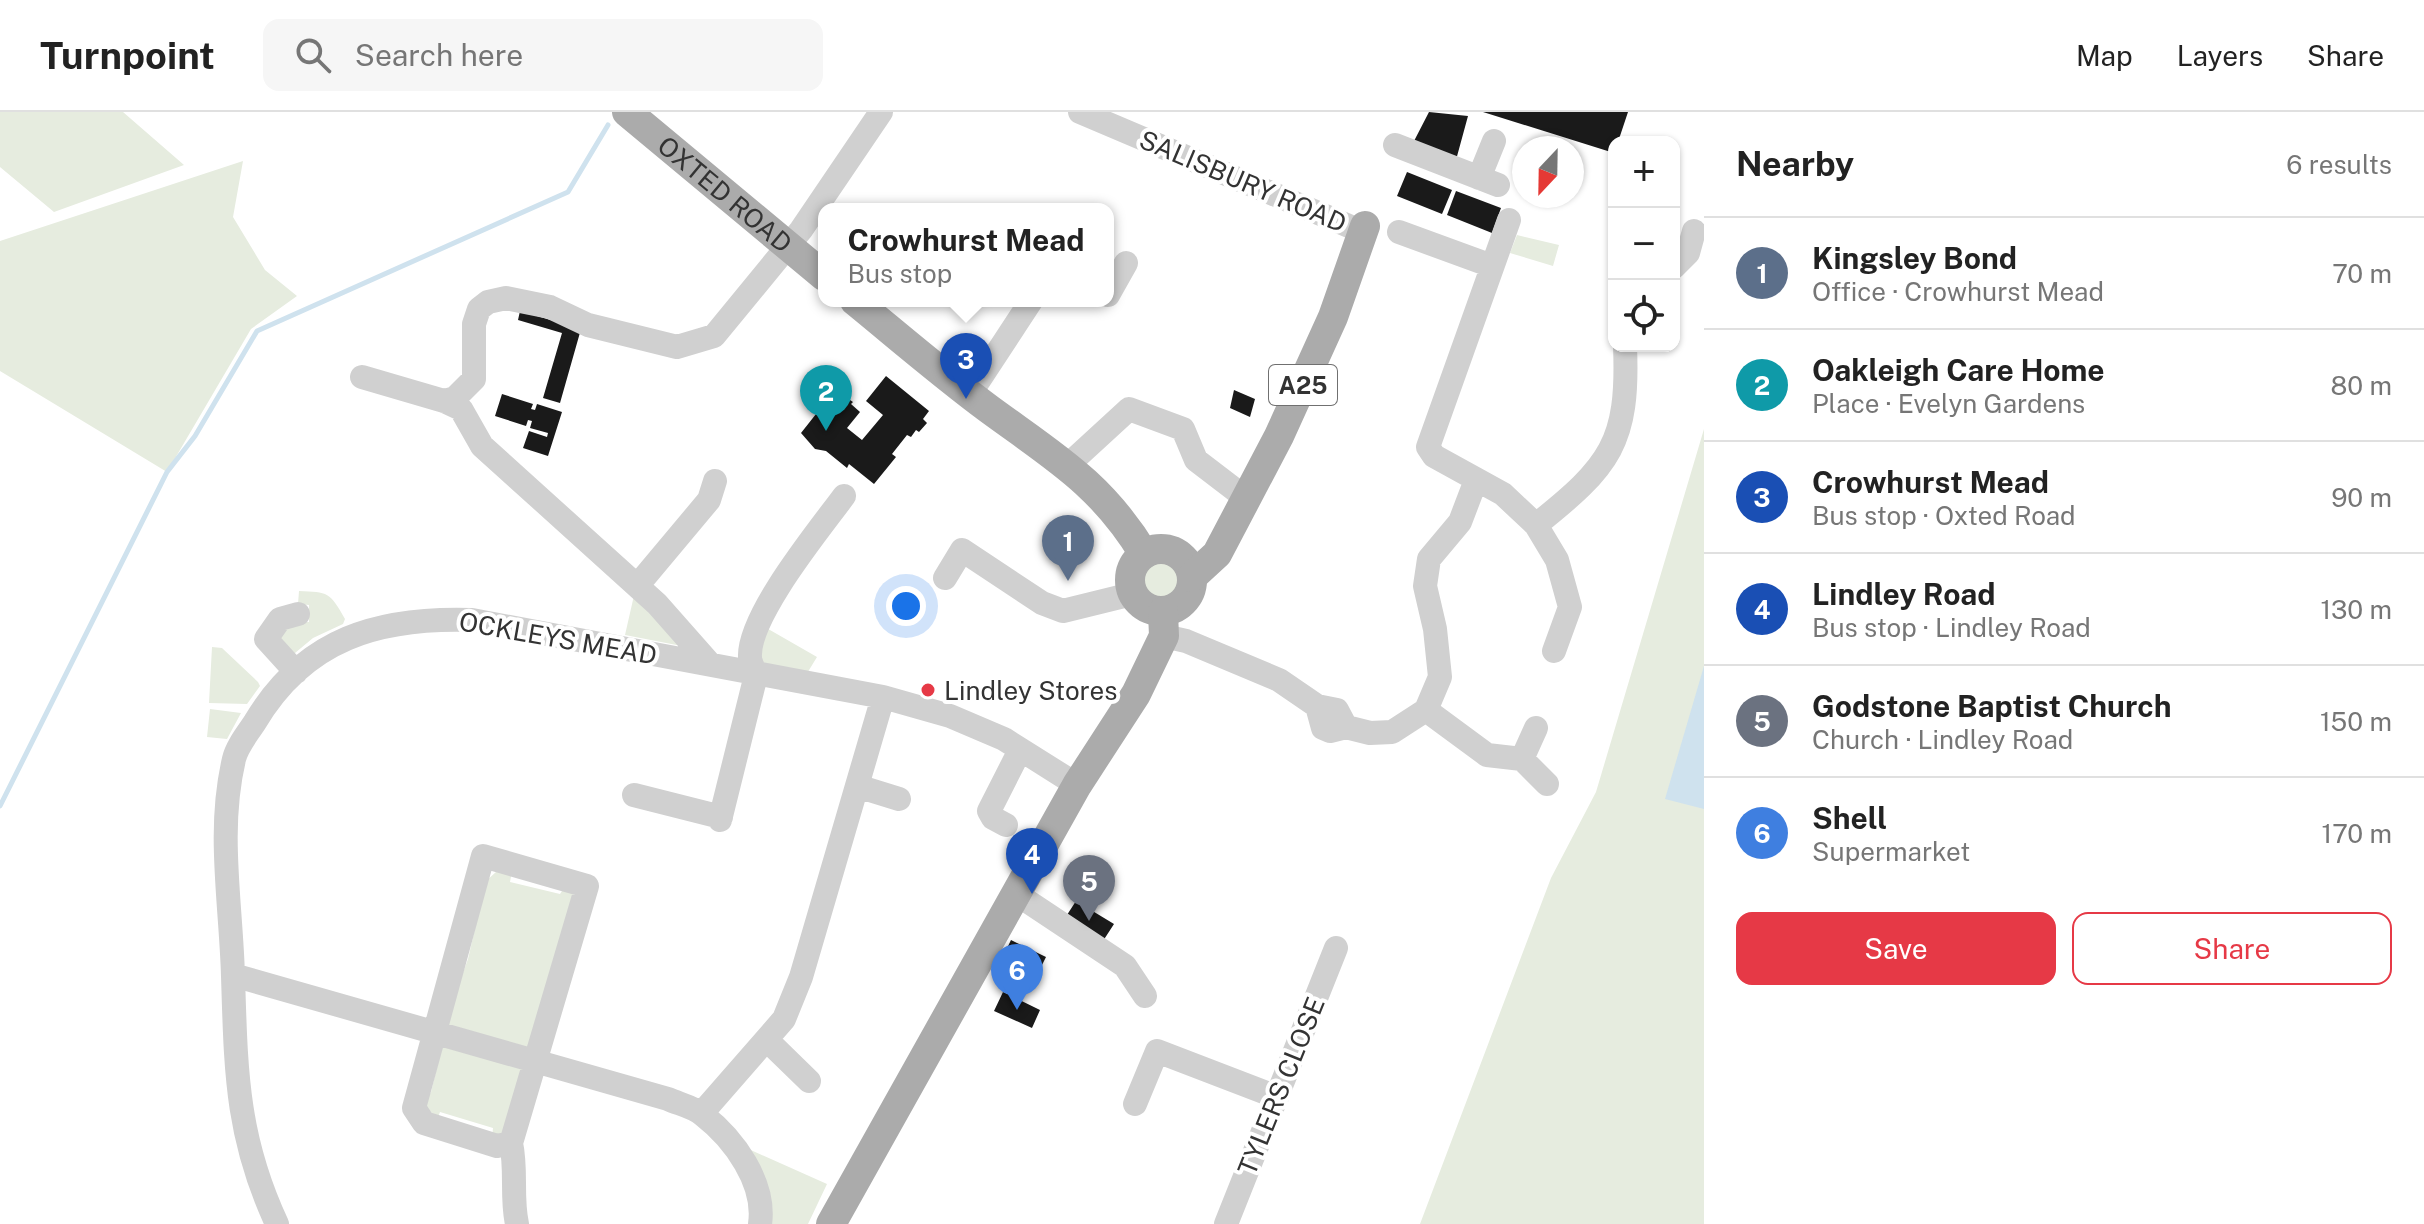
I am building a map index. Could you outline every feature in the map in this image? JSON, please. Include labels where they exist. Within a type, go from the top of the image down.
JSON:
[{"type":"main road","name":"OXTED ROAD","points":[[627,112],[818,271]]},
{"type":"main road","name":"A25","points":[[1185,565],[1217,554],[1247,499],[1333,317],[1364,229]]},
{"type":"main road","points":[[862,307],[970,394],[1068,465],[1114,508],[1144,554]]},
{"type":"main road","points":[[831,1224],[1077,785],[1136,694],[1164,624],[1187,598],[1185,565],[1164,549],[1144,554],[1131,570],[1132,594],[1164,624]]},
{"type":"street","points":[[818,203],[881,112]]},
{"type":"street","name":"SALISBURY ROAD","points":[[1080,112],[1123,120],[1364,229]]},
{"type":"street","points":[[1395,145],[1489,181],[1494,141]]},
{"type":"street","points":[[444,401],[455,398],[474,379],[474,324],[479,309],[488,302],[506,298],[550,307],[588,325],[677,347],[714,336],[788,247],[818,203]]},
{"type":"street","points":[[1509,220],[1428,440],[1434,456],[1503,494],[1536,525],[1557,560],[1570,607],[1554,651]]},
{"type":"street","points":[[1680,261],[1688,253],[1694,231]]},
{"type":"street","points":[[1399,232],[1492,266]]},
{"type":"street","points":[[1114,284],[1126,263]]},
{"type":"street","points":[[970,394],[1027,307]]},
{"type":"street","points":[[1536,525],[1588,484],[1617,439],[1627,393],[1625,352]]},
{"type":"street","points":[[362,377],[461,409],[482,446],[637,586],[710,664]]},
{"type":"street","points":[[1068,465],[1129,409],[1183,429],[1196,460],[1247,499]]},
{"type":"street","points":[[1164,624],[1186,641],[1279,680],[1317,706],[1323,728],[1330,731],[1346,727],[1370,733],[1392,732],[1426,710],[1440,677],[1435,629],[1425,586],[1429,559],[1460,522],[1476,480]]},
{"type":"street","points":[[637,586],[709,500],[715,481]]},
{"type":"street","points":[[634,795],[721,819],[756,675],[750,657],[755,631],[767,607],[844,496]]},
{"type":"street","points":[[945,578],[962,550],[1042,603],[1063,611],[1132,594]]},
{"type":"street","points":[[296,672],[258,643],[280,619],[298,614]]},
{"type":"street","name":"OCKLEYS MEAD","points":[[277,1224],[265,1198],[239,1108],[225,873],[227,804],[235,755],[271,694],[296,672],[344,639],[421,618],[472,620],[883,697],[950,716],[1020,750],[1077,785]]},
{"type":"street","points":[[702,1113],[784,1019],[801,977],[883,697]]},
{"type":"street","points":[[1426,710],[1487,755],[1522,759],[1547,784]]},
{"type":"street","points":[[1522,759],[1536,728]]},
{"type":"street","points":[[1006,825],[993,818],[989,811],[1020,750]]},
{"type":"street","points":[[857,786],[899,799]]},
{"type":"street","points":[[511,1143],[497,1146],[424,1123],[414,1108],[483,856],[587,886],[511,1143],[515,1159],[512,1200],[517,1224]]},
{"type":"street","points":[[1015,893],[1125,966],[1145,996]]},
{"type":"street","name":"TYLERS CLOSE","points":[[1226,1224],[1336,948]]},
{"type":"street","points":[[233,975],[434,1035],[668,1099],[702,1113],[747,1161],[762,1212],[760,1224]]},
{"type":"street","points":[[767,1040],[809,1081]]},
{"type":"street","points":[[1135,1104],[1157,1051],[1277,1097]]},
{"type":"shaded area","points":[[0,112],[123,112],[184,165],[54,212],[0,167]]},
{"type":"shaded area","points":[[243,161],[233,217],[265,270],[297,296],[251,329],[167,472],[0,371],[0,241]]},
{"type":"shaded area","points":[[1517,235],[1559,245],[1553,266],[1510,253]]},
{"type":"shaded area","points":[[1704,429],[1704,1224],[1420,1224],[1551,878],[1596,792]]},
{"type":"shaded area","points":[[1161,558],[1176,565],[1183,580],[1176,595],[1161,602],[1146,595],[1139,580],[1146,565]]},
{"type":"shaded area","points":[[299,591],[327,595],[345,619],[343,624],[313,638],[289,658],[277,629],[291,622],[309,622],[309,605],[298,604]]},
{"type":"shaded area","points":[[635,591],[692,648],[625,635]]},
{"type":"shaded area","points":[[763,626],[817,657],[806,675],[767,667],[760,661]]},
{"type":"shaded area","points":[[212,647],[222,648],[258,682],[260,686],[247,704],[209,703]]},
{"type":"shaded area","points":[[210,709],[241,713],[227,739],[207,737]]},
{"type":"shaded area","points":[[512,871],[510,882],[560,894],[566,885],[575,890],[533,1049],[451,1033],[447,1016],[468,959],[486,881],[496,872]]},
{"type":"shaded area","points":[[443,1042],[526,1066],[512,1131],[492,1138],[493,1128],[440,1112],[437,1120],[424,1103],[431,1092]]},
{"type":"shaded area","points":[[744,1147],[827,1184],[808,1224],[769,1224]]},
{"type":"water","points":[[1704,666],[1704,809],[1665,799]]},
{"type":"building","points":[[1429,112],[1468,116],[1456,160],[1413,143]]},
{"type":"building","points":[[1483,112],[1628,112],[1620,136],[1608,136],[1608,151],[1584,144],[1584,136],[1560,136]]},
{"type":"building","points":[[1407,172],[1452,190],[1442,214],[1397,196]]},
{"type":"building","points":[[1456,191],[1501,208],[1492,233],[1447,215]]},
{"type":"building","points":[[520,311],[581,329],[560,403],[543,398],[562,333],[518,320]]},
{"type":"building","points":[[886,376],[929,411],[923,419],[927,423],[911,437],[907,435],[892,454],[896,457],[874,484],[849,464],[847,468],[826,451],[815,449],[801,433],[835,390],[853,402],[851,404],[860,412],[847,428],[862,440],[883,415],[866,401]]},
{"type":"building","points":[[1234,390],[1255,399],[1250,417],[1230,408]]},
{"type":"building","points":[[502,394],[533,404],[531,409],[535,410],[537,404],[562,412],[548,456],[523,448],[529,431],[547,437],[548,433],[530,428],[532,421],[528,420],[526,426],[495,416]]},
{"type":"building","points":[[1076,901],[1114,924],[1103,941],[1065,918]]},
{"type":"building","points":[[1011,940],[1046,957],[1028,993],[993,977]]},
{"type":"building","points":[[1003,992],[1040,1010],[1032,1028],[994,1011]]},
{"type":"waterway","points":[[0,806],[167,472],[195,436],[257,331],[568,192],[608,125]]},
{"type":"place","name":"Crowhurst Mead","points":[[966,399]]},
{"type":"place","name":"Oakleigh Care Home","points":[[826,431]]},
{"type":"place","name":"Kingsley Bond","points":[[1068,581]]},
{"type":"place","name":"Lindley Stores","points":[[928,690]]},
{"type":"place","name":"Lindley Road","points":[[1032,894]]},
{"type":"place","name":"Godstone Baptist Church","points":[[1089,921]]},
{"type":"place","name":"Shell","points":[[1017,1010]]}]
